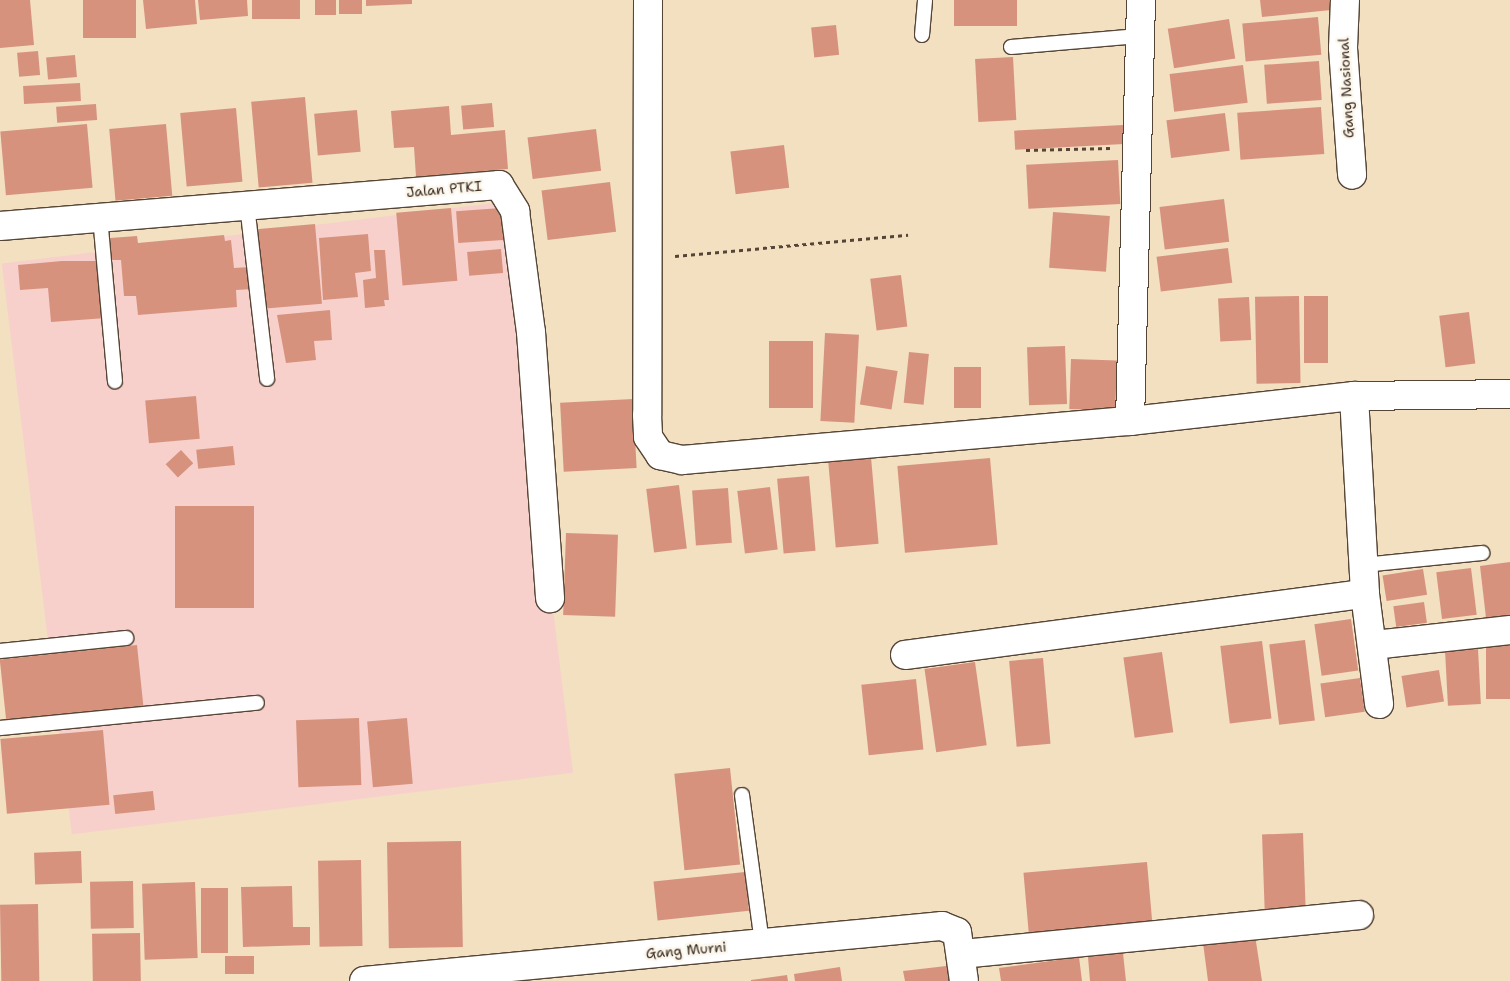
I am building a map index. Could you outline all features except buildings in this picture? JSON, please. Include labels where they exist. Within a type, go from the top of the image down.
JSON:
[{"type":"street","points":[[648,0],[648,429],[660,455],[682,460],[1130,421],[1354,396],[1510,394]]},
{"type":"street","points":[[1130,421],[1141,0]]},
{"type":"street","name":"Gang Nasional","points":[[1345,0],[1343,48],[1352,175]]},
{"type":"street","name":"Jalan PTKI","points":[[0,226],[491,185],[509,196],[535,364],[550,598]]},
{"type":"street","points":[[1354,396],[1366,594],[1374,646],[1378,704]]},
{"type":"street","points":[[905,655],[1366,594]]},
{"type":"street","points":[[1374,646],[1510,630]]},
{"type":"street","points":[[962,954],[1358,915]]},
{"type":"street","name":"Gang Murni","points":[[364,981],[942,926],[957,932],[962,954],[964,981]]},
{"type":"lane","points":[[922,35],[925,0]]},
{"type":"lane","points":[[1010,47],[1139,36]]},
{"type":"lane","points":[[247,205],[267,378]]},
{"type":"lane","points":[[100,218],[115,381]]},
{"type":"lane","points":[[1364,565],[1482,553]]},
{"type":"lane","points":[[0,651],[126,638]]},
{"type":"lane","points":[[0,728],[257,703]]},
{"type":"lane","points":[[742,795],[762,943]]},
{"type":"path","points":[[1026,150],[1136,147]]},
{"type":"path","points":[[647,258],[908,235]]},
{"type":"shaded area","points":[[503,202],[573,773],[72,834],[2,264]]}]
